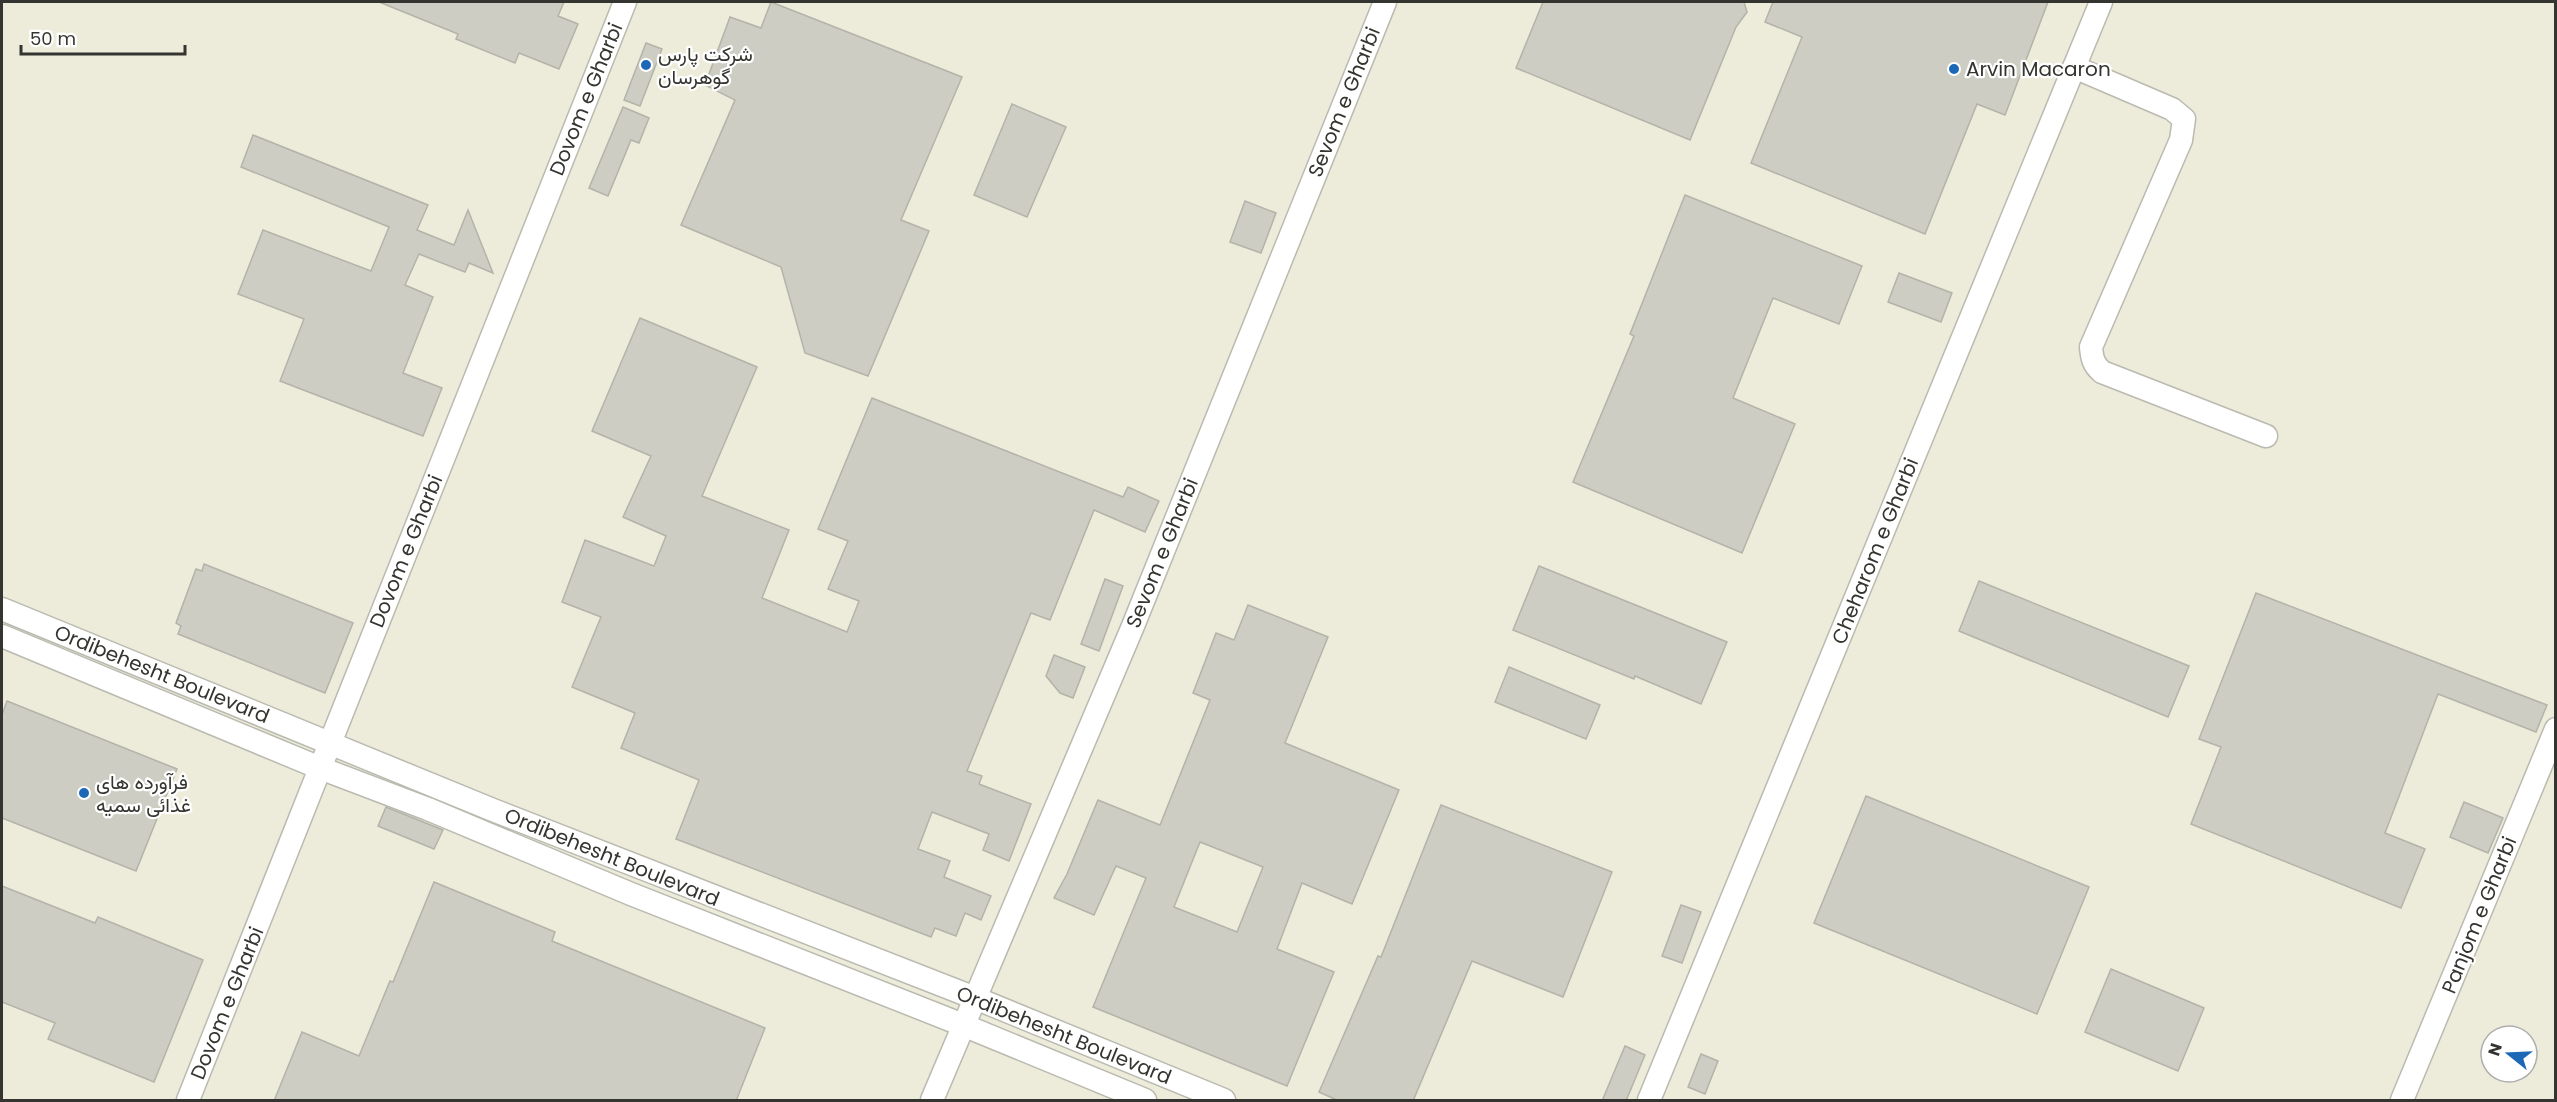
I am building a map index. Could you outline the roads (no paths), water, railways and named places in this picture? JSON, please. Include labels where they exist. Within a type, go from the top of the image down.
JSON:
[{"type":"street","name":"Dovom e Gharbi","points":[[188,1101],[625,2]]},
{"type":"street","name":"Sevom e Gharbi","points":[[932,1101],[1133,626],[1385,2]]},
{"type":"street","name":"Cheharom e Gharbi","points":[[1649,1101],[2101,2]]},
{"type":"street","points":[[2074,67],[2172,109],[2184,119],[2181,140],[2091,347],[2092,359],[2102,372],[2266,436]]},
{"type":"street","name":"Ordibehesht Boulevard","points":[[2,609],[712,897],[975,998],[1224,1101]]},
{"type":"street","name":"Ordibehesht Boulevard","points":[[2,636],[320,768],[428,809],[1145,1101]]},
{"type":"street","name":"Panjom e Gharbi","points":[[2402,1101],[2556,729]]},
{"type":"place","name":"شرکت پارس گوهرسان","points":[[646,65]]},
{"type":"place","name":"Arvin Macaron","points":[[1954,69]]},
{"type":"place","name":"فرآورده های غذائی سمیه","points":[[84,793]]}]
